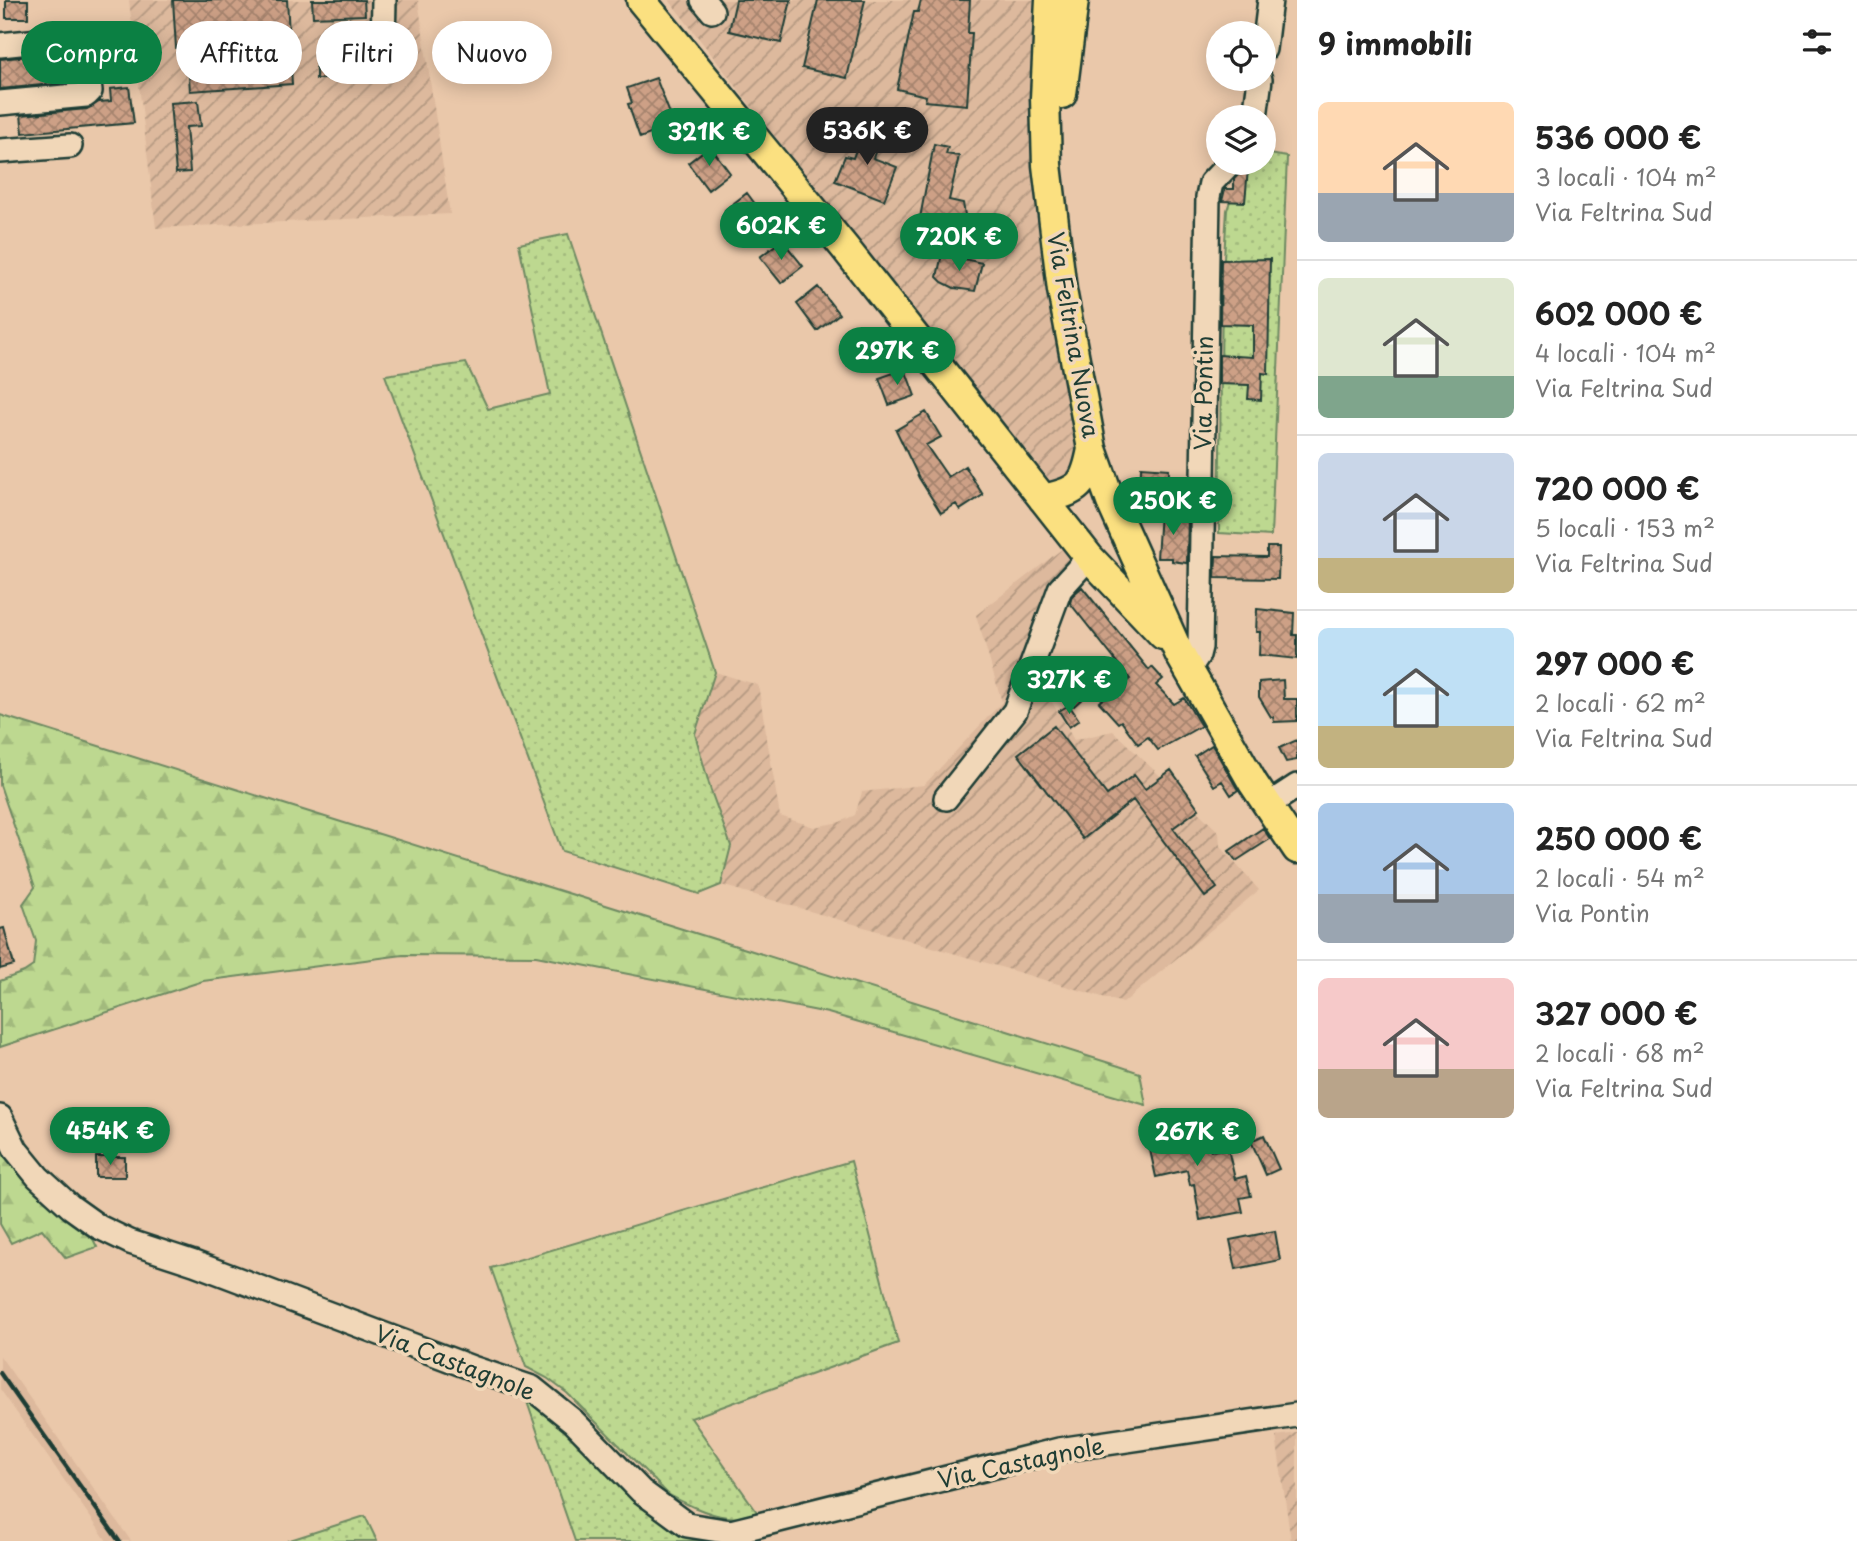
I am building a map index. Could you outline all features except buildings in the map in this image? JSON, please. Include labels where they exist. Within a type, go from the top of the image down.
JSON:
[{"type":"main road","points":[[641,0],[845,248],[1089,557],[1183,662],[1261,794],[1297,848]]},
{"type":"main road","name":"Via Feltrina Nuova","points":[[1049,0],[1045,98],[1047,165],[1056,247],[1076,370],[1092,449],[1111,502],[1183,662]]},
{"type":"main road","points":[[1056,247],[1060,112],[1074,0]]},
{"type":"main road","points":[[1043,499],[1074,491],[1082,484],[1092,449]]},
{"type":"street","points":[[384,0],[384,21]]},
{"type":"street","points":[[1267,21],[1270,0]]},
{"type":"street","points":[[0,45],[79,37],[84,41],[90,91],[86,95],[0,103]]},
{"type":"street","points":[[0,151],[70,146]]},
{"type":"street","name":"Via Pontin","points":[[1183,662],[1198,655],[1200,647],[1208,197],[1211,183],[1219,175]]},
{"type":"street","points":[[946,798],[1015,711],[1060,589],[1089,557]]},
{"type":"street","points":[[1261,794],[1297,786]]},
{"type":"street","name":"Via Castagnole","points":[[0,1117],[16,1150],[38,1177],[71,1207],[99,1227],[130,1242],[194,1263],[532,1388],[573,1421],[641,1491],[687,1525],[731,1532],[1059,1451],[1297,1415]]},
{"type":"shaded area","points":[[129,0],[418,0],[450,214],[156,228],[139,84],[162,84],[162,21],[131,21]]},
{"type":"shaded area","points":[[669,0],[1037,0],[1046,262],[1059,353],[1085,456],[1054,485],[850,233]]},
{"type":"shaded area","points":[[1066,546],[1085,570],[1030,664],[1074,740],[1113,731],[1219,832],[1220,846],[1259,890],[1123,1003],[721,885],[731,846],[711,791],[695,734],[715,672],[758,685],[780,816],[814,827],[840,822],[855,815],[862,792],[924,785],[1002,702],[976,615]]},
{"type":"shaded area","points":[[0,1356],[131,1541],[107,1541],[0,1389]]},
{"type":"shaded area","points":[[1297,1433],[1297,1541],[1291,1541],[1276,1436]]},
{"type":"green space","points":[[1276,155],[1287,157],[1271,536],[1219,533],[1222,290],[1227,210],[1236,184],[1242,175],[1276,175]]},
{"type":"green space","points":[[568,234],[715,672],[695,734],[711,791],[731,846],[721,885],[699,894],[562,851],[385,375],[466,363],[488,409],[550,394],[519,244]]},
{"type":"green space","points":[[0,715],[1140,1073],[1146,1105],[828,1013],[536,956],[403,955],[203,981],[0,1047],[0,981],[33,966],[36,941],[23,904],[35,887],[0,785]]},
{"type":"green space","points":[[0,1130],[87,1227],[97,1247],[66,1258],[42,1229],[11,1243],[0,1224]]},
{"type":"green space","points":[[851,1161],[898,1343],[691,1418],[759,1515],[724,1517],[669,1495],[567,1393],[526,1367],[491,1268]]},
{"type":"green space","points":[[524,1393],[723,1541],[575,1541]]},
{"type":"green space","points":[[365,1516],[377,1541],[287,1541]]},
{"type":"railway","points":[[0,1373],[119,1541]]}]
